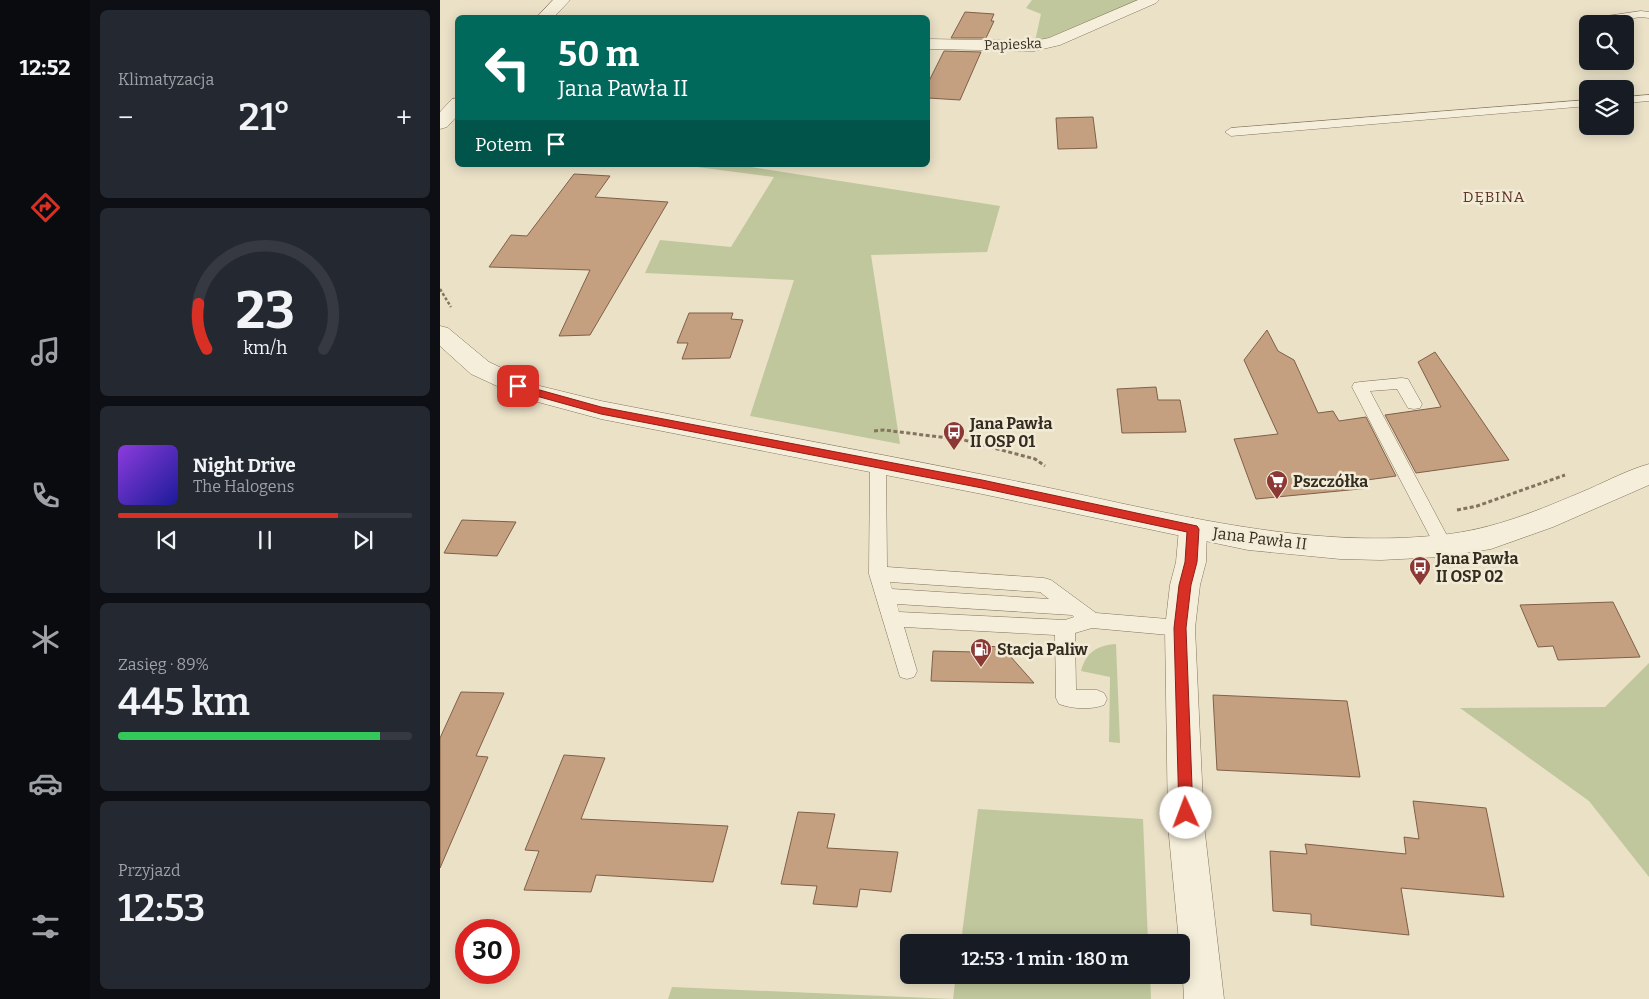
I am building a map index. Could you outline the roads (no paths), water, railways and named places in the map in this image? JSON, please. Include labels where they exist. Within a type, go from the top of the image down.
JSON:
[{"type":"street","points":[[547,15],[562,0]]},
{"type":"street","name":"Papieska","points":[[930,44],[1034,46],[1054,42],[1151,0]]},
{"type":"street","points":[[440,123],[455,106]]},
{"type":"street","name":"Jana Pawła II","points":[[440,333],[480,368],[532,392],[601,410],[1248,539],[1340,548],[1381,549],[1443,545],[1491,538],[1543,520],[1649,474]]},
{"type":"street","points":[[1193,529],[1191,562],[1185,585],[1180,628],[1186,825],[1204,999]]},
{"type":"lane","points":[[1634,15],[1649,15]]},
{"type":"lane","points":[[1634,99],[1649,98]]},
{"type":"lane","points":[[1231,132],[1579,104]]},
{"type":"lane","points":[[1414,404],[1402,383],[1360,387],[1443,545]]},
{"type":"lane","points":[[878,464],[878,574],[907,671]]},
{"type":"lane","points":[[878,574],[1044,585],[1092,620]]},
{"type":"lane","points":[[884,596],[1075,608]]},
{"type":"lane","points":[[891,619],[1065,628],[1092,620],[1180,628]]},
{"type":"lane","points":[[1065,628],[1066,698],[1097,699]]},
{"type":"place","name":"Jana Pawła II OSP 01","points":[[954,451]]},
{"type":"place","name":"Pszczółka","points":[[1277,500]]},
{"type":"place","name":"Jana Pawła II OSP 02","points":[[1420,586]]},
{"type":"place","name":"Stacja Paliw","points":[[981,668]]},
{"type":"district","name":"DĘBINA","points":[[1494,197]]}]
